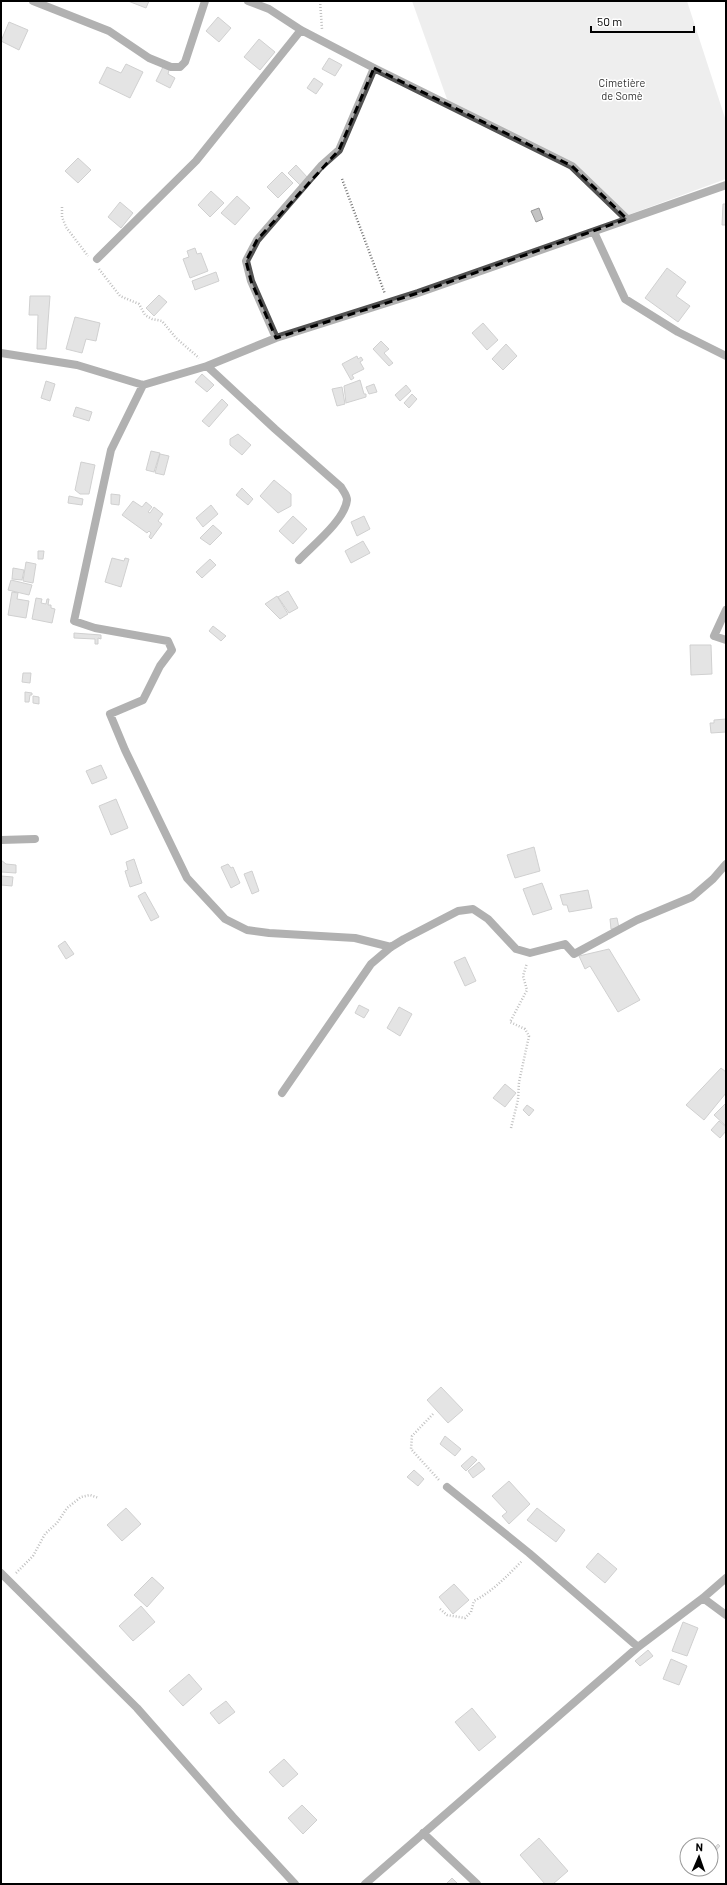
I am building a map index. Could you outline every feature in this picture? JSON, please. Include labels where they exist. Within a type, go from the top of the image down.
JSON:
[{"type":"street","points":[[33,1],[109,31],[149,58],[175,67],[180,67],[185,62],[205,1]]},
{"type":"street","points":[[248,1],[269,9],[301,30],[374,68],[572,166],[627,219]]},
{"type":"street","points":[[266,1],[269,9]]},
{"type":"street","points":[[94,260],[196,161],[301,30]]},
{"type":"street","points":[[276,338],[251,281],[246,261],[257,240],[321,166],[339,150],[374,68]]},
{"type":"street","points":[[1,353],[77,365],[143,385],[206,366],[276,338],[388,302],[594,232],[726,185]]},
{"type":"street","points":[[594,232],[625,299],[678,332],[726,356]]},
{"type":"street","points":[[206,366],[275,430],[341,486],[346,494],[347,499],[340,516],[299,560]]},
{"type":"street","points":[[143,385],[111,450],[74,621],[95,628],[168,641],[172,650],[160,666],[143,700],[110,714],[125,750],[187,878],[225,919],[247,930],[269,933],[355,938],[391,947]]},
{"type":"street","points":[[726,610],[714,636],[726,640]]},
{"type":"street","points":[[1,840],[35,840]]},
{"type":"street","points":[[282,1093],[371,964],[391,947],[458,911],[473,909],[488,919],[516,949],[530,953],[565,944],[574,954],[637,920],[692,897],[726,864]]},
{"type":"street","points":[[447,1487],[529,1553],[638,1647]]},
{"type":"street","points":[[1,1573],[137,1708],[233,1817],[296,1884]]},
{"type":"street","points":[[365,1884],[638,1647],[703,1598],[726,1578]]},
{"type":"street","points":[[703,1598],[726,1614]]},
{"type":"street","points":[[423,1833],[477,1884]]},
{"type":"path","points":[[320,1],[322,41]]},
{"type":"path","points":[[342,179],[388,302]]},
{"type":"path","points":[[62,207],[62,217],[66,227],[94,260],[107,282],[120,296],[139,304],[145,314],[152,319],[162,321],[176,338],[206,366]]},
{"type":"path","points":[[511,1128],[518,1100],[529,1036],[525,1029],[510,1022],[527,990],[523,976],[530,953]]},
{"type":"path","points":[[433,1414],[412,1436],[411,1449],[447,1487]]},
{"type":"path","points":[[9,1580],[33,1556],[45,1534],[57,1523],[67,1508],[81,1497],[90,1495],[99,1498]]},
{"type":"path","points":[[440,1609],[447,1615],[465,1618],[471,1612],[474,1601],[485,1595],[506,1577],[529,1553]]},
{"type":"highlighted area","points":[[374,68],[572,166],[627,219],[418,293],[276,338],[251,281],[246,261],[257,240],[339,150]]},
{"type":"green space","name":"Cimetière de Somè","points":[[412,1],[687,1],[726,121],[726,179],[628,215],[573,164],[448,102]]},
{"type":"building","points":[[128,1],[149,1],[146,8]]},
{"type":"building","points":[[218,17],[231,28],[219,42],[206,31]]},
{"type":"building","points":[[9,22],[28,30],[19,50],[1,41]]},
{"type":"building","points":[[259,39],[275,52],[260,70],[244,57]]},
{"type":"building","points":[[329,58],[342,65],[335,76],[322,69]]},
{"type":"building","points":[[126,64],[143,72],[130,98],[99,83],[107,67],[121,73]]},
{"type":"building","points":[[163,67],[169,70],[168,74],[175,78],[170,88],[156,81]]},
{"type":"building","points":[[314,78],[323,84],[316,94],[307,88]]},
{"type":"building","points":[[78,158],[91,170],[78,183],[65,171]]},
{"type":"building","points":[[296,165],[308,178],[300,185],[288,173]]},
{"type":"building","points":[[282,172],[293,183],[278,198],[267,187]]},
{"type":"building","points":[[211,191],[224,203],[210,217],[198,205]]},
{"type":"building","points":[[237,196],[250,208],[235,225],[221,213]]},
{"type":"building","points":[[120,202],[133,213],[121,228],[108,217]]},
{"type":"building","points":[[723,204],[726,204],[726,225],[722,225]]},
{"type":"building","points":[[539,208],[543,219],[536,222],[531,211]]},
{"type":"building","points":[[195,248],[197,254],[201,253],[208,271],[190,278],[183,259],[189,257],[187,251]]},
{"type":"building","points":[[667,268],[686,282],[676,296],[690,306],[678,322],[645,298]]},
{"type":"building","points":[[216,272],[219,281],[195,290],[192,281]]},
{"type":"building","points":[[159,295],[167,302],[154,316],[146,308]]},
{"type":"building","points":[[30,296],[50,296],[46,349],[37,349],[38,315],[29,315]]},
{"type":"building","points":[[75,317],[100,323],[96,341],[86,339],[82,353],[66,349]]},
{"type":"building","points":[[483,323],[498,340],[487,350],[472,333]]},
{"type":"building","points":[[381,341],[389,349],[384,353],[393,363],[389,366],[373,349]]},
{"type":"building","points":[[506,344],[517,356],[503,370],[492,359]]},
{"type":"building","points":[[357,356],[358,359],[361,357],[363,360],[360,362],[364,369],[352,375],[354,378],[351,380],[342,364]]},
{"type":"building","points":[[202,374],[214,385],[207,392],[195,382]]},
{"type":"building","points":[[360,380],[366,397],[346,403],[344,386]]},
{"type":"building","points":[[46,381],[55,384],[50,401],[41,398]]},
{"type":"building","points":[[374,384],[377,392],[369,394],[366,387]]},
{"type":"building","points":[[406,385],[411,391],[400,401],[395,395]]},
{"type":"building","points":[[342,387],[345,404],[337,406],[332,389]]},
{"type":"building","points":[[412,394],[417,399],[409,408],[404,403]]},
{"type":"building","points":[[222,399],[228,405],[209,427],[202,421]]},
{"type":"building","points":[[76,407],[92,412],[89,421],[73,416]]},
{"type":"building","points":[[238,434],[251,445],[242,455],[230,445],[230,439]]},
{"type":"building","points":[[151,451],[160,453],[154,472],[146,470]]},
{"type":"building","points":[[160,454],[169,456],[164,475],[155,473]]},
{"type":"building","points":[[81,462],[95,465],[89,494],[80,494],[75,490]]},
{"type":"building","points":[[274,480],[291,494],[291,506],[278,513],[260,496]]},
{"type":"building","points":[[242,488],[253,499],[248,505],[236,495]]},
{"type":"building","points":[[111,494],[120,495],[119,505],[111,504]]},
{"type":"building","points":[[69,496],[83,499],[82,505],[68,503]]},
{"type":"building","points":[[133,501],[142,507],[146,502],[152,507],[148,512],[150,513],[154,507],[163,514],[158,521],[162,524],[151,539],[149,537],[151,533],[149,531],[147,533],[122,515]]},
{"type":"building","points":[[211,505],[218,514],[203,527],[196,518]]},
{"type":"building","points":[[293,516],[307,529],[293,544],[279,531]]},
{"type":"building","points":[[364,516],[370,529],[357,536],[351,522]]},
{"type":"building","points":[[213,525],[222,533],[210,545],[200,538]]},
{"type":"building","points":[[363,541],[370,553],[351,563],[345,551]]},
{"type":"building","points":[[38,551],[44,551],[43,559],[38,559]]},
{"type":"building","points":[[112,558],[124,561],[125,558],[129,559],[121,587],[105,582]]},
{"type":"building","points":[[210,559],[216,565],[202,578],[196,572]]},
{"type":"building","points":[[26,562],[36,564],[33,583],[23,581]]},
{"type":"building","points":[[13,568],[24,570],[22,580],[12,579]]},
{"type":"building","points":[[11,580],[32,585],[29,595],[8,590]]},
{"type":"building","points":[[288,591],[298,608],[289,613],[278,597]]},
{"type":"building","points":[[12,592],[18,593],[17,599],[29,601],[26,618],[8,615]]},
{"type":"building","points":[[277,596],[288,614],[280,619],[265,604]]},
{"type":"building","points":[[36,598],[42,599],[41,603],[46,604],[47,599],[49,599],[48,605],[51,605],[51,608],[55,609],[52,623],[32,619]]},
{"type":"building","points":[[213,626],[226,636],[221,641],[209,631]]},
{"type":"building","points":[[74,633],[101,635],[101,639],[98,638],[98,644],[95,644],[95,639],[74,638]]},
{"type":"building","points":[[690,645],[711,645],[712,674],[691,675]]},
{"type":"building","points":[[23,673],[31,673],[30,683],[22,682]]},
{"type":"building","points":[[25,692],[32,693],[32,695],[30,695],[29,702],[25,702]]},
{"type":"building","points":[[33,696],[39,697],[39,704],[33,703]]},
{"type":"building","points":[[726,719],[726,732],[711,733],[710,723],[714,723],[714,720]]},
{"type":"building","points":[[101,765],[107,778],[92,784],[86,771]]},
{"type":"building","points":[[116,799],[128,828],[111,835],[99,806]]},
{"type":"building","points":[[534,847],[540,871],[515,878],[507,855]]},
{"type":"building","points":[[134,859],[142,883],[130,887],[125,871],[128,870],[126,862]]},
{"type":"building","points":[[1,860],[6,864],[16,865],[16,873],[1,872]]},
{"type":"building","points":[[228,864],[231,868],[233,867],[240,883],[231,888],[221,867]]},
{"type":"building","points":[[252,871],[259,891],[252,894],[244,874]]},
{"type":"building","points":[[1,876],[13,877],[12,886],[1,885]]},
{"type":"building","points":[[542,883],[552,909],[533,915],[523,889]]},
{"type":"building","points":[[588,890],[592,908],[569,912],[567,905],[563,905],[560,895]]},
{"type":"building","points":[[145,892],[159,917],[151,921],[138,896]]},
{"type":"building","points":[[617,918],[619,928],[611,929],[610,919]]},
{"type":"building","points":[[65,941],[74,954],[66,959],[58,946]]},
{"type":"building","points":[[609,949],[640,1000],[618,1012],[590,966],[585,969],[579,956]]},
{"type":"building","points":[[465,957],[476,981],[465,986],[454,962]]},
{"type":"building","points":[[359,1005],[369,1010],[364,1018],[355,1013]]},
{"type":"building","points":[[399,1007],[412,1014],[400,1036],[387,1028]]},
{"type":"building","points":[[721,1068],[726,1072],[726,1093],[704,1120],[686,1105]]},
{"type":"building","points":[[505,1084],[516,1093],[505,1107],[493,1098]]},
{"type":"building","points":[[726,1103],[726,1126],[714,1115]]},
{"type":"building","points":[[527,1105],[534,1110],[529,1116],[523,1110]]},
{"type":"building","points":[[719,1121],[726,1127],[726,1131],[720,1138],[711,1130]]},
{"type":"building","points":[[441,1387],[463,1410],[448,1423],[427,1400]]},
{"type":"building","points":[[445,1436],[461,1449],[455,1456],[440,1444]]},
{"type":"building","points":[[472,1456],[477,1460],[466,1471],[461,1466]]},
{"type":"building","points":[[479,1462],[485,1469],[473,1478],[468,1471]]},
{"type":"building","points":[[414,1470],[424,1479],[418,1486],[407,1477]]},
{"type":"building","points":[[509,1481],[530,1504],[509,1524],[502,1516],[507,1512],[492,1496]]},
{"type":"building","points":[[126,1508],[141,1524],[122,1541],[107,1525]]},
{"type":"building","points":[[537,1508],[565,1530],[556,1542],[527,1520]]},
{"type":"building","points":[[598,1553],[617,1569],[605,1583],[586,1567]]},
{"type":"building","points":[[152,1577],[164,1588],[147,1607],[134,1595]]},
{"type":"building","points":[[454,1584],[469,1600],[453,1614],[439,1597]]},
{"type":"building","points":[[141,1606],[155,1622],[133,1641],[119,1626]]},
{"type":"building","points":[[683,1622],[698,1628],[687,1656],[672,1651]]},
{"type":"building","points":[[648,1650],[653,1656],[640,1666],[635,1661]]},
{"type":"building","points":[[671,1659],[687,1666],[679,1685],[663,1679]]},
{"type":"building","points":[[189,1674],[202,1689],[183,1706],[169,1691]]},
{"type":"building","points":[[226,1701],[235,1712],[219,1724],[210,1713]]},
{"type":"building","points":[[472,1708],[496,1737],[479,1751],[455,1722]]},
{"type":"building","points":[[284,1759],[298,1774],[283,1787],[269,1772]]},
{"type":"building","points":[[302,1805],[317,1820],[303,1834],[288,1818]]},
{"type":"building","points":[[539,1838],[568,1871],[553,1884],[545,1884],[520,1855]]},
{"type":"building","points":[[452,1878],[458,1884],[446,1884]]}]
